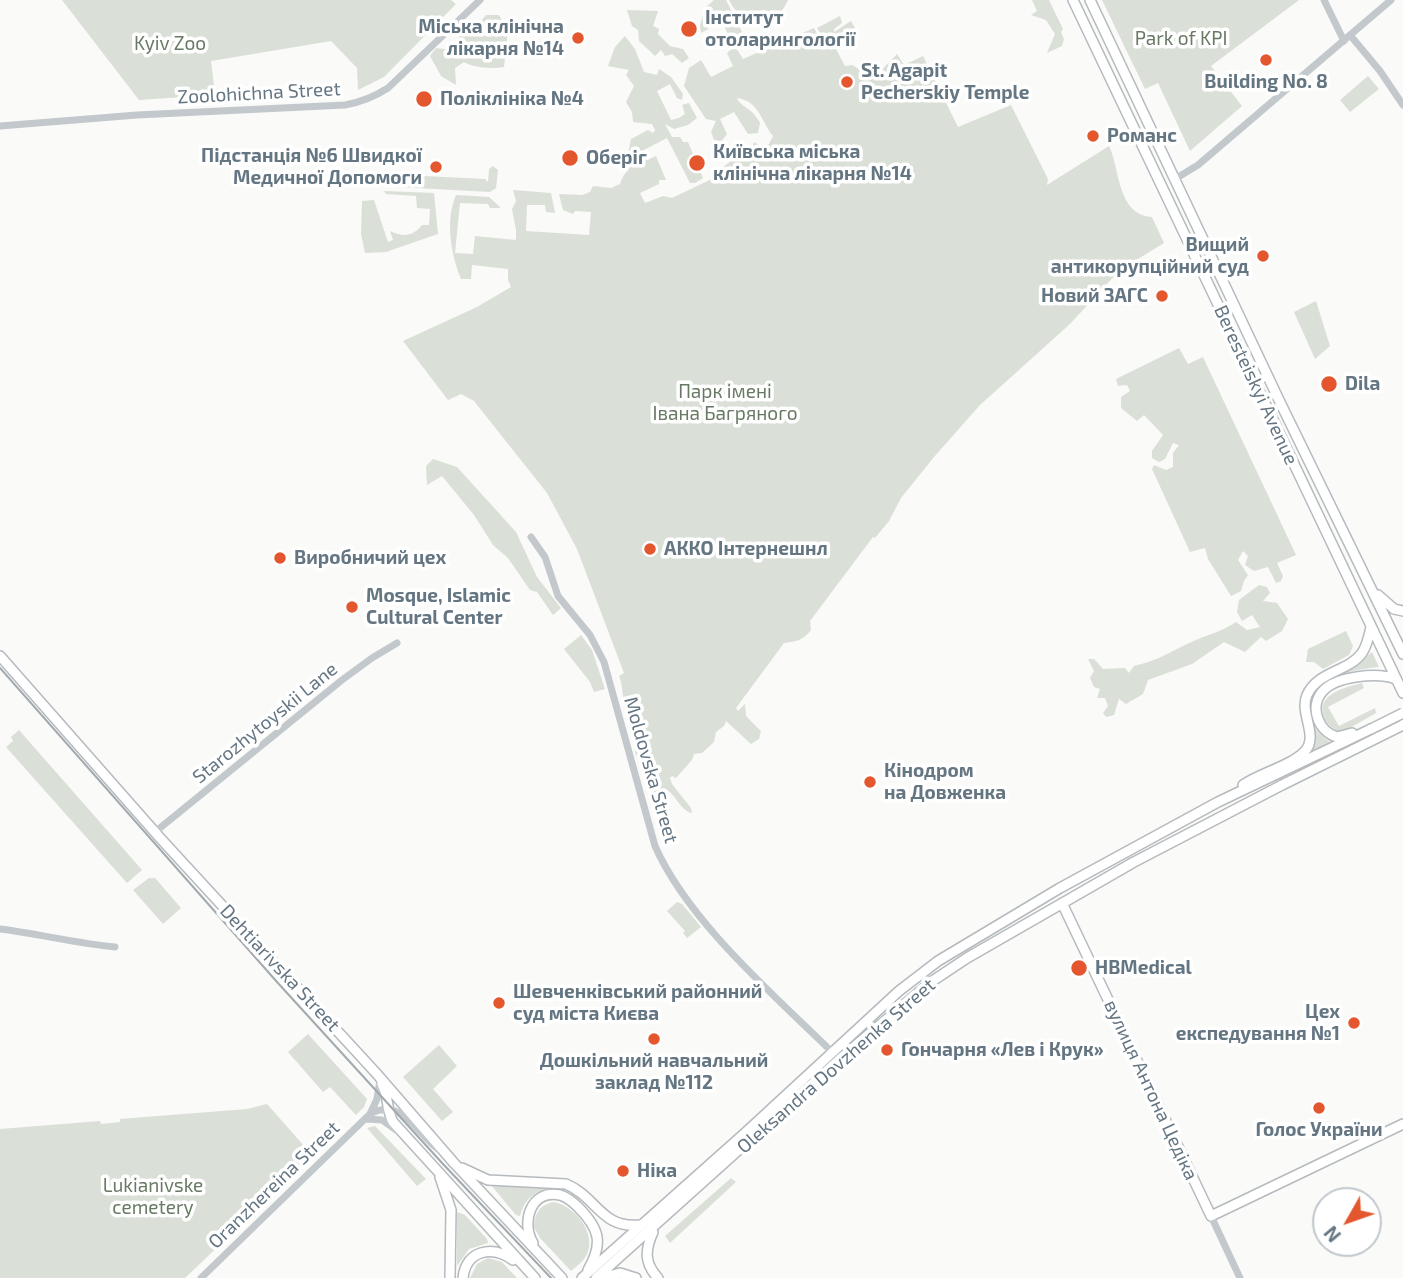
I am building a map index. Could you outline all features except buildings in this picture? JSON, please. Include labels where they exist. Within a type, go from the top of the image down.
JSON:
[{"type":"main road","name":"Beresteiskyi Avenue","points":[[1073,0],[1403,693]]},
{"type":"main road","name":"Beresteiskyi Avenue","points":[[1090,0],[1403,654]]},
{"type":"main road","points":[[1370,586],[1383,601],[1403,611]]},
{"type":"main road","points":[[1219,802],[1249,781],[1299,756],[1307,748],[1310,741],[1304,706],[1306,696],[1324,676],[1362,653],[1371,626]]},
{"type":"main road","name":"Dehtiarivska Street","points":[[0,656],[444,1152],[562,1278]]},
{"type":"main road","points":[[1396,679],[1371,675],[1327,687],[1316,706],[1316,714],[1324,730],[1337,737],[1371,729],[1403,713]]},
{"type":"main road","name":"Oleksandra Dovzhenka Street","points":[[599,1278],[820,1076],[915,994],[967,958],[1213,820],[1403,725]]},
{"type":"main road","name":"Oleksandra Dovzhenka Street","points":[[583,1277],[899,991],[938,961],[1060,888],[1219,802],[1371,729]]},
{"type":"main road","name":"вулиця Антона Цедіка","points":[[1062,903],[1211,1216]]},
{"type":"main road","points":[[378,1077],[387,1095],[393,1122],[535,1278]]},
{"type":"main road","points":[[1211,1216],[1403,1124]]},
{"type":"main road","points":[[454,1163],[489,1181],[566,1184],[576,1188],[613,1222],[628,1226],[642,1224]]},
{"type":"main road","points":[[438,1172],[452,1210],[450,1278]]},
{"type":"main road","points":[[540,1254],[527,1232],[528,1213],[540,1199],[549,1195],[561,1196],[586,1215],[597,1234],[596,1253],[583,1277]]},
{"type":"main road","points":[[654,1228],[646,1250],[650,1268],[658,1278]]},
{"type":"main road","points":[[463,1278],[470,1259],[485,1251],[501,1252],[526,1269]]},
{"type":"main road","points":[[599,1278],[620,1273],[636,1278]]},
{"type":"street","name":"Zoolohichna Street","points":[[0,126],[360,102],[373,98],[388,88],[480,0]]},
{"type":"street","points":[[1324,0],[1347,38],[1380,71],[1403,105]]},
{"type":"street","points":[[1175,179],[1198,165],[1391,0]]},
{"type":"street","name":"Moldovska Street","points":[[531,537],[545,557],[558,596],[590,635],[604,662],[655,846],[665,868],[681,893],[736,955],[832,1052]]},
{"type":"street","name":"Starozhytoyskii Lane","points":[[155,832],[342,680],[397,643]]},
{"type":"street","points":[[0,929],[115,947]]},
{"type":"street","points":[[368,1116],[377,1099],[378,1077]]},
{"type":"street","points":[[368,1116],[388,1109],[400,1112],[433,1146],[444,1152]]},
{"type":"street","points":[[368,1116],[382,1120],[409,1141]]},
{"type":"street","name":"Oranzhereina Street","points":[[201,1278],[368,1116]]},
{"type":"street","name":"вулиця Антона Цедіка","points":[[1211,1216],[1240,1278]]},
{"type":"green space","name":"Kyiv Zoo","points":[[62,0],[451,0],[456,4],[384,77],[358,90],[357,68],[331,41],[211,61],[215,95],[139,100]]},
{"type":"green space","points":[[714,0],[726,0],[742,32],[730,42],[725,38],[728,34],[723,24],[710,20],[708,29],[701,33],[700,25],[706,7]]},
{"type":"green space","points":[[729,0],[788,0],[775,17],[759,22],[742,17]]},
{"type":"green space","points":[[1032,0],[1049,0],[1063,29],[1062,46],[1047,53],[1055,34],[1046,20],[1031,15],[1037,11]]},
{"type":"green space","name":"Park of KPI","points":[[1102,0],[1299,0],[1211,66],[1242,106],[1190,151],[1158,83],[1145,89]]},
{"type":"green space","points":[[627,10],[658,11],[653,26],[659,29],[658,34],[670,46],[683,49],[689,58],[682,63],[672,54],[665,56],[661,50],[655,56],[639,41],[638,30],[632,26]]},
{"type":"green space","points":[[486,15],[499,15],[508,31],[504,67],[483,68],[464,62],[455,68],[456,85],[441,76],[430,56],[436,48],[452,50],[458,37],[471,33]]},
{"type":"green space","name":"Парк імені Івана Багряного","points":[[840,16],[842,23],[834,32],[851,21],[855,28],[835,47],[845,66],[852,65],[874,78],[897,54],[904,65],[923,56],[958,127],[1011,105],[1048,179],[1047,185],[1109,146],[1126,199],[1132,208],[1152,217],[1164,243],[1120,270],[1070,324],[980,405],[934,457],[901,498],[889,521],[875,538],[873,537],[810,621],[811,630],[799,640],[784,643],[736,708],[738,711],[745,704],[746,716],[761,731],[759,739],[751,744],[726,721],[716,732],[714,742],[702,753],[694,754],[676,778],[670,778],[692,813],[683,808],[667,790],[662,788],[661,795],[656,798],[650,791],[655,784],[641,771],[648,766],[645,760],[636,756],[634,746],[642,741],[624,701],[619,676],[624,673],[577,549],[547,493],[474,401],[461,394],[448,400],[403,341],[477,307],[511,287],[508,269],[472,265],[471,279],[461,279],[454,259],[450,226],[456,195],[489,197],[501,208],[490,208],[488,204],[460,203],[455,253],[473,254],[475,236],[516,240],[512,209],[516,201],[513,190],[551,193],[555,213],[546,212],[545,205],[527,205],[526,231],[589,235],[591,212],[575,211],[573,214],[563,210],[559,194],[582,195],[590,192],[593,186],[611,188],[620,184],[633,160],[628,154],[631,139],[648,130],[653,133],[655,130],[652,124],[633,122],[632,112],[626,102],[634,86],[626,75],[629,70],[608,66],[615,47],[625,36],[635,49],[644,72],[657,75],[659,69],[671,77],[683,94],[682,100],[677,98],[670,84],[657,91],[671,120],[685,114],[682,105],[689,103],[697,118],[688,125],[674,129],[665,124],[672,137],[680,137],[683,142],[688,142],[703,178],[690,183],[667,138],[642,151],[647,160],[656,156],[666,180],[659,180],[659,184],[640,193],[645,203],[663,196],[672,198],[718,176],[723,167],[738,156],[747,161],[754,142],[762,147],[769,144],[773,136],[755,107],[737,98],[760,123],[758,133],[748,134],[734,112],[720,119],[727,134],[721,142],[714,140],[711,132],[716,121],[706,119],[684,86],[689,68],[701,60],[711,77],[733,66],[727,53],[735,46],[743,59],[814,28],[826,50],[827,44],[817,28]]},
{"type":"green space","points":[[1368,76],[1379,89],[1350,112],[1340,100]]},
{"type":"green space","points":[[493,166],[498,170],[496,188],[490,192],[380,186],[377,176],[383,174],[485,179],[488,182],[489,169]]},
{"type":"green space","points":[[384,191],[434,193],[438,234],[386,252],[365,253],[361,234],[362,201],[374,200],[388,242],[393,240],[390,231],[408,235],[422,225],[429,225],[430,209],[417,208],[416,196],[386,194]]},
{"type":"green space","points":[[1316,301],[1330,346],[1315,359],[1294,312]]},
{"type":"green space","points":[[1179,348],[1188,364],[1203,357],[1296,555],[1277,563],[1283,576],[1281,581],[1276,583],[1268,567],[1254,571],[1245,565],[1248,556],[1243,551],[1238,560],[1248,575],[1241,591],[1231,596],[1208,559],[1205,548],[1190,552],[1152,469],[1154,465],[1166,470],[1173,467],[1173,453],[1179,445],[1173,443],[1165,459],[1159,462],[1152,458],[1152,451],[1163,435],[1144,415],[1137,421],[1121,408],[1121,397],[1130,391],[1127,385],[1118,386],[1116,379]]},
{"type":"green space","points":[[433,459],[457,467],[516,532],[537,577],[561,608],[553,615],[537,592],[530,590],[508,558],[493,545],[474,515],[442,476],[427,485],[426,466]]},
{"type":"green space","points":[[1259,585],[1267,587],[1270,593],[1263,601],[1277,603],[1288,619],[1282,631],[1266,641],[1261,637],[1245,652],[1224,642],[1192,664],[1148,680],[1143,694],[1126,704],[1119,699],[1114,715],[1106,717],[1103,713],[1108,706],[1105,698],[1097,698],[1100,689],[1094,687],[1090,678],[1094,671],[1088,659],[1094,659],[1103,669],[1125,668],[1129,673],[1134,666],[1158,658],[1236,622],[1247,630],[1260,627],[1252,615],[1242,621],[1237,612],[1239,600]]},
{"type":"green space","points":[[1346,631],[1353,646],[1349,655],[1323,669],[1314,662],[1306,662],[1308,649]]},
{"type":"green space","points":[[581,635],[592,650],[605,689],[594,692],[590,682],[564,649]]},
{"type":"green space","points":[[1372,652],[1379,667],[1343,674],[1323,685],[1357,665]]},
{"type":"green space","points":[[1362,683],[1364,688],[1328,707],[1339,726],[1375,708],[1376,713],[1341,733],[1325,720],[1322,709],[1324,703],[1334,693]]},
{"type":"green space","points":[[1321,686],[1310,705],[1311,717],[1318,732],[1331,743],[1331,746],[1310,756],[1314,738],[1308,714],[1309,704]]},
{"type":"green space","points":[[19,730],[142,870],[127,883],[6,747],[13,741],[11,737]]},
{"type":"green space","points":[[149,878],[155,878],[181,908],[163,924],[133,890]]},
{"type":"green space","points":[[677,902],[682,904],[701,927],[687,938],[683,933],[685,931],[667,911]]},
{"type":"green space","points":[[308,1034],[367,1099],[356,1115],[330,1087],[323,1092],[288,1052]]},
{"type":"green space","points":[[439,1045],[457,1066],[433,1089],[453,1112],[442,1121],[403,1077]]},
{"type":"green space","name":"Lukianivske cemetery","points":[[267,1104],[313,1156],[185,1278],[0,1278],[0,1129],[100,1121],[101,1124],[120,1122],[120,1119],[247,1109]]},
{"type":"green space","points":[[375,1126],[426,1179],[417,1186],[367,1128]]},
{"type":"green space","points":[[731,1178],[736,1182],[670,1243],[665,1236]]},
{"type":"green space","points":[[491,1185],[546,1189],[529,1199],[520,1216],[516,1215]]},
{"type":"green space","points":[[553,1202],[576,1214],[589,1237],[586,1257],[571,1271],[540,1238],[534,1227],[539,1211]]},
{"type":"green space","points":[[457,1212],[465,1215],[488,1243],[469,1249],[457,1266]]},
{"type":"green space","points":[[488,1258],[502,1262],[517,1278],[470,1278],[477,1264]]},
{"type":"tram line","points":[[0,668],[277,982],[551,1278]]},
{"type":"place","name":"Інститут отоларингології","points":[[689,29]]},
{"type":"place","name":"Міська клінічна лікарня №14","points":[[578,38]]},
{"type":"place","name":"Building No. 8","points":[[1266,60]]},
{"type":"place","name":"St. Agapit Pecherskiy Temple","points":[[847,82]]},
{"type":"place","name":"Поліклініка №4","points":[[424,99]]},
{"type":"place","name":"Романс","points":[[1093,136]]},
{"type":"place","name":"Оберіг","points":[[570,158]]},
{"type":"place","name":"Київська міська клінічна лікарня №14","points":[[697,163]]},
{"type":"place","name":"Підстанція №6 Швидкої Медичної Допомоги","points":[[436,167]]},
{"type":"place","name":"Вищий антикорупційний суд","points":[[1263,256]]},
{"type":"place","name":"Новий ЗАГС","points":[[1162,296]]},
{"type":"place","name":"Dila","points":[[1329,384]]},
{"type":"place","name":"АККО Інтернешнл","points":[[650,549]]},
{"type":"place","name":"Виробничий цех","points":[[280,558]]},
{"type":"place","name":"Mosque, Islamic Cultural Center","points":[[352,607]]},
{"type":"place","name":"Кінодром на Довженка","points":[[870,782]]},
{"type":"place","name":"HBMedical","points":[[1079,968]]},
{"type":"place","name":"Шевченківський районний суд міста Києва","points":[[499,1003]]},
{"type":"place","name":"Цех експедування №1","points":[[1354,1023]]},
{"type":"place","name":"Дошкільний навчальний заклад №112","points":[[654,1039]]},
{"type":"place","name":"Гончарня «Лев і Крук»","points":[[887,1050]]},
{"type":"place","name":"Голос України","points":[[1319,1108]]},
{"type":"place","name":"Ніка","points":[[623,1171]]}]
